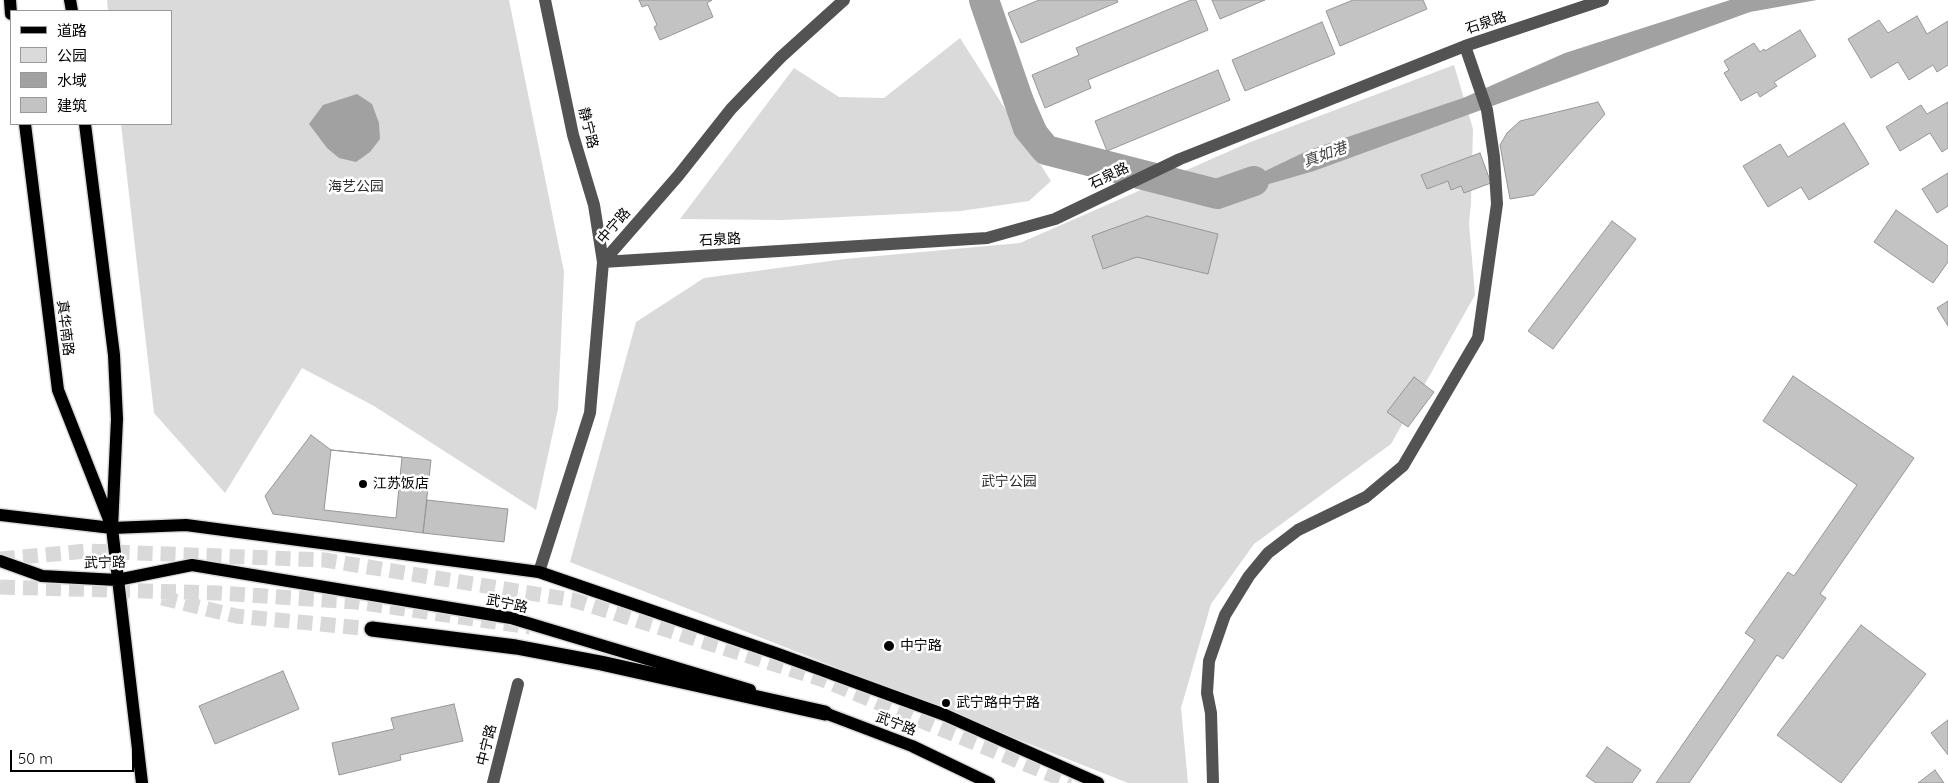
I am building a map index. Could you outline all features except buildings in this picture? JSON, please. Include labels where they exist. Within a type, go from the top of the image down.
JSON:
[{"type":"highway","points":[[372,629],[525,648],[602,663],[825,713]]},
{"type":"main road","name":"真华南路","points":[[25,125],[58,390],[112,528]]},
{"type":"main road","name":"真华南路","points":[[85,125],[114,355],[117,419],[112,528],[142,783]]},
{"type":"main road","points":[[0,515],[112,528],[186,525],[539,572],[778,654],[945,715],[1098,783]]},
{"type":"main road","name":"武宁路","points":[[0,561],[42,576],[117,580],[192,565],[511,618],[825,713],[912,746],[989,783]]},
{"type":"street","name":"静宁路","points":[[545,0],[573,135],[594,205],[603,262]]},
{"type":"street","name":"中宁路","points":[[539,572],[590,413],[603,262],[678,176],[731,109],[781,57],[844,0]]},
{"type":"street","name":"石泉路","points":[[603,262],[987,238],[1055,219],[1180,159],[1465,46],[1603,0]]},
{"type":"street","points":[[1213,783],[1211,713],[1207,693],[1208,661],[1225,615],[1249,576],[1268,552],[1298,530],[1366,497],[1403,466],[1478,338],[1497,204],[1494,157],[1487,110],[1465,46]]},
{"type":"street","name":"中宁路","points":[[493,783],[518,684]]},
{"type":"green space","name":"海艺公园","points":[[107,0],[509,0],[564,272],[558,409],[536,510],[374,406],[302,368],[225,493],[154,413],[121,125],[172,125],[172,10],[108,10]]},
{"type":"green space","points":[[960,38],[1051,181],[1029,201],[961,211],[782,220],[680,219],[794,68],[839,97],[884,98]]},
{"type":"green space","name":"武宁公园","points":[[1454,65],[1473,129],[1469,223],[1475,295],[1391,444],[1254,544],[1211,604],[1181,708],[1188,783],[1128,783],[570,562],[636,322],[704,278],[845,259],[1020,243],[1248,143]]},
{"type":"water","points":[[969,0],[991,0],[1052,140],[1140,164],[1126,171],[1097,173],[1046,150],[1024,115],[981,17]]},
{"type":"water","points":[[1730,0],[1817,0],[1750,12],[1314,171],[1217,199],[1150,189],[1165,181],[1217,194],[1309,150],[1463,98],[1565,53]]},
{"type":"water","points":[[357,94],[372,104],[379,123],[380,139],[370,152],[356,162],[339,158],[327,148],[309,124],[323,105]]},
{"type":"waterway","name":"真如港","points":[[984,0],[1028,128],[1046,150],[1217,194],[1254,181]]},
{"type":"tunnel","points":[[0,559],[87,551],[325,560],[573,600],[821,679],[1071,783]]},
{"type":"tunnel","points":[[0,587],[217,593],[356,602],[530,627]]},
{"type":"tunnel","points":[[162,598],[236,616],[372,629]]},
{"type":"place","name":"江苏饭店","points":[[363,484]]},
{"type":"place","name":"中宁路","points":[[889,646]]},
{"type":"place","name":"武宁路中宁路","points":[[946,703]]}]
